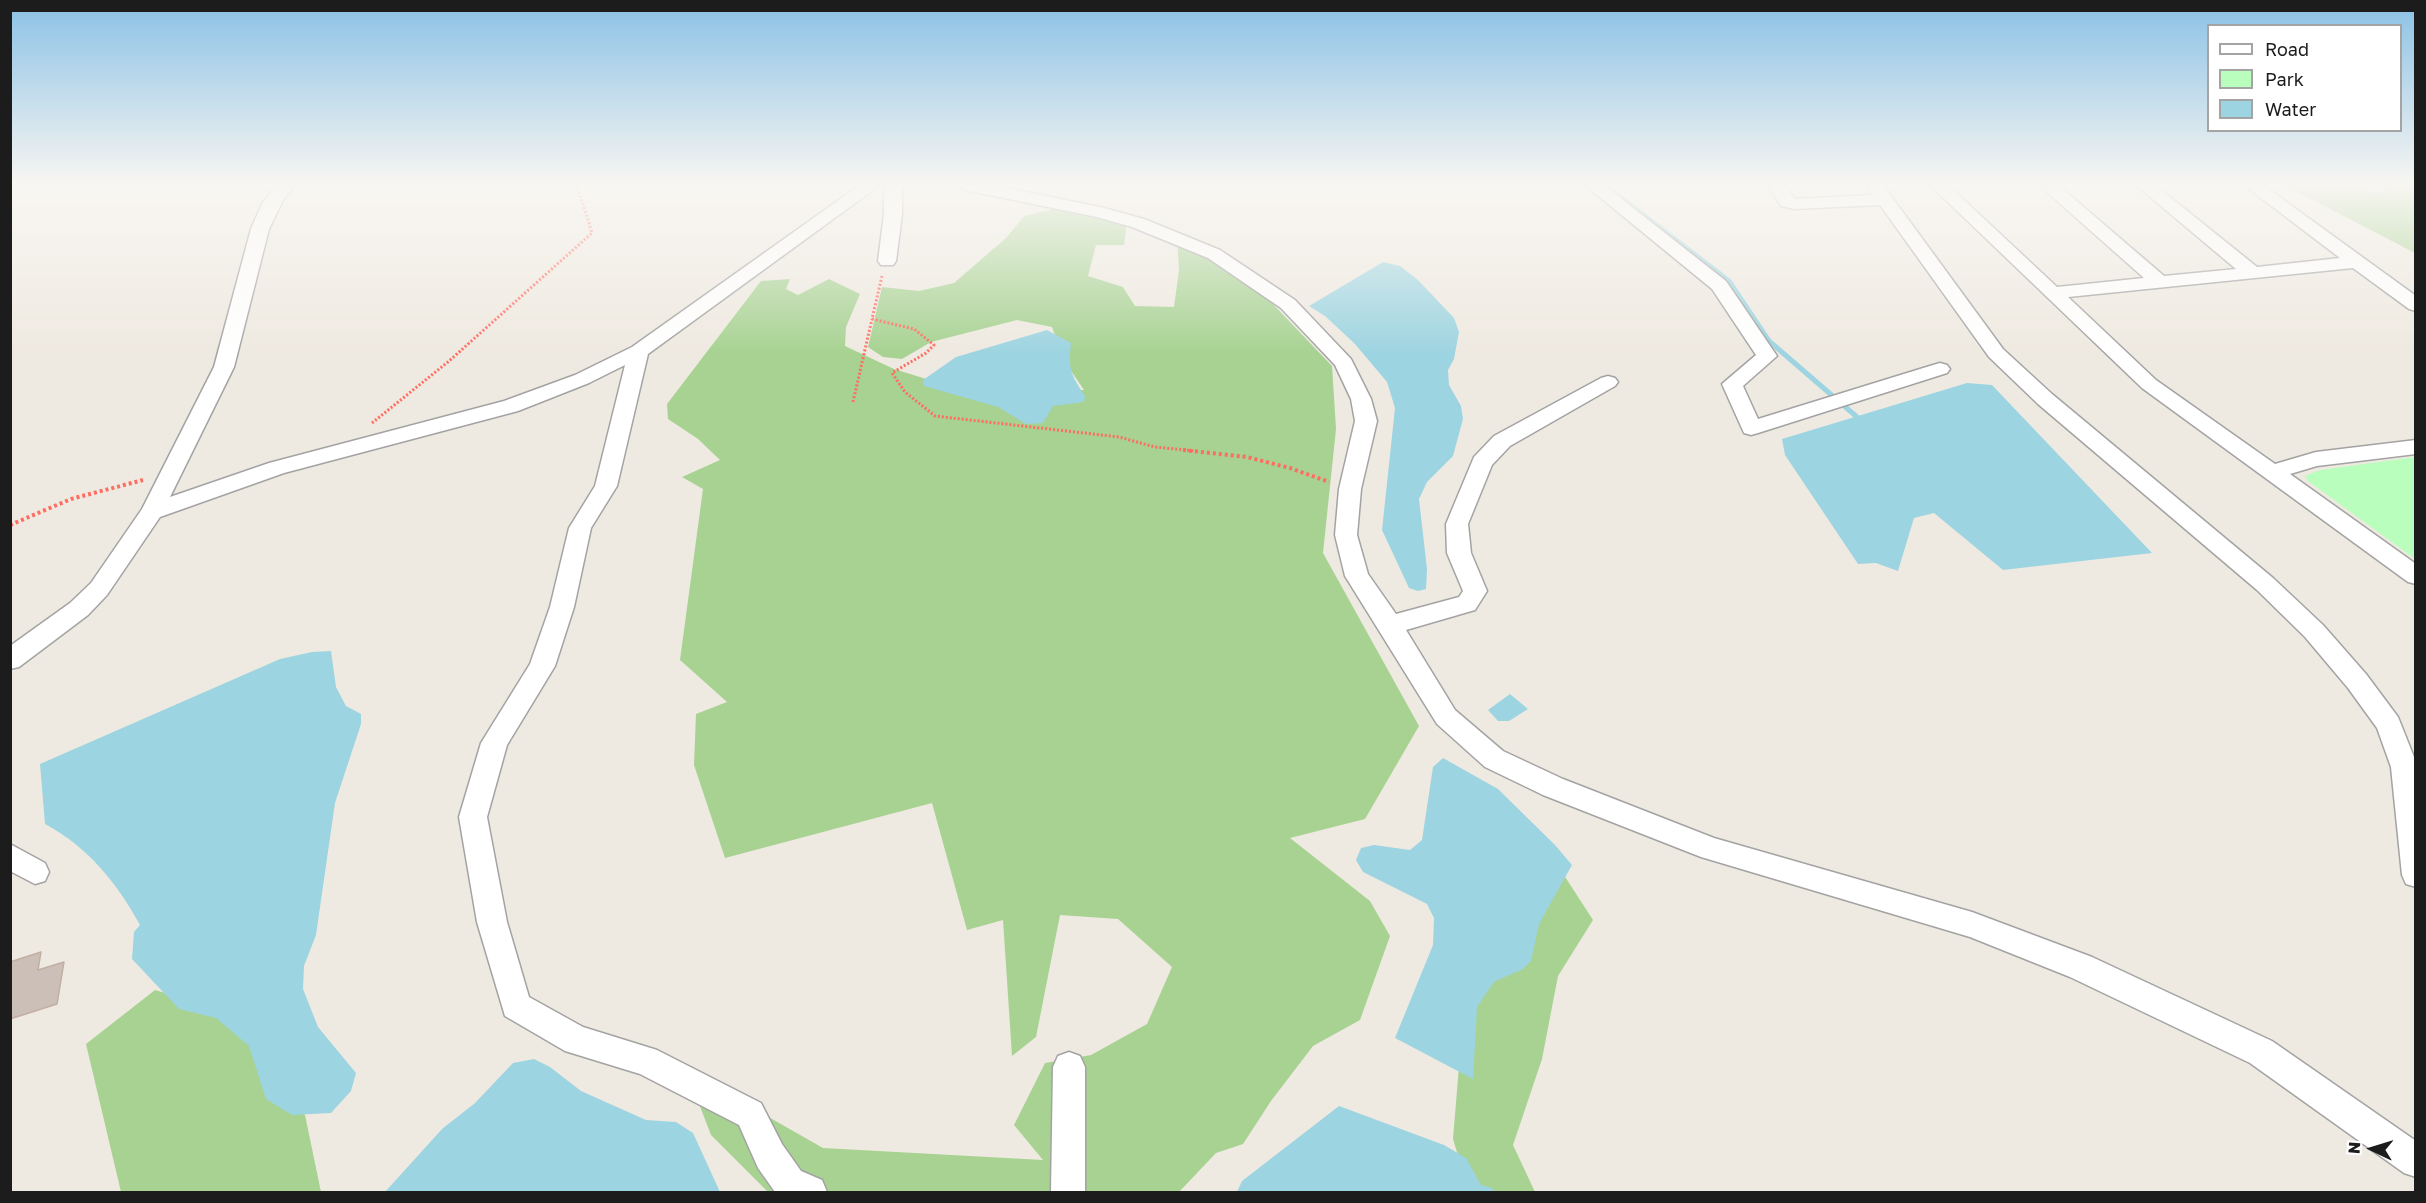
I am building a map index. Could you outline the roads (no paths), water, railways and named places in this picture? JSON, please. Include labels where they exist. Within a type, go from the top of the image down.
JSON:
[{"type":"street","points":[[10,660],[79,609],[99,589],[152,512],[224,368],[258,241]]},
{"type":"street","points":[[152,512],[277,468],[511,406],[582,379],[639,351],[793,241]]},
{"type":"street","points":[[887,261],[890,241]]},
{"type":"street","points":[[1183,241],[1214,254],[1288,304],[1344,363],[1361,399],[1366,421],[1350,489],[1346,535],[1357,576],[1446,717],[1494,759],[1553,788],[1711,849],[1972,925],[2081,967],[2261,1052],[2415,1161]]},
{"type":"street","points":[[1664,241],[1719,285],[1767,356],[1732,384],[1751,428],[1940,369]]},
{"type":"street","points":[[1914,241],[1996,353],[2044,399],[2265,584],[2314,631],[2357,681],[2389,724],[2404,766],[2415,875]]},
{"type":"street","points":[[1997,241],[2149,384],[2415,576]]},
{"type":"street","points":[[2113,241],[2160,282]]},
{"type":"street","points":[[2214,241],[2253,273]]},
{"type":"street","points":[[2329,241],[2415,305]]},
{"type":"street","points":[[2052,293],[2357,262]]},
{"type":"street","points":[[639,351],[606,486],[580,528],[562,607],[542,666],[494,743],[473,816],[492,922],[516,1006],[576,1040],[646,1061],[750,1114],[770,1156],[789,1183],[810,1192]]},
{"type":"street","points":[[1390,625],[1467,604],[1475,591],[1459,553],[1457,524],[1482,462],[1502,441],[1608,382]]},
{"type":"street","points":[[2272,472],[2316,459],[2415,447]]},
{"type":"street","points":[[10,856],[35,872]]},
{"type":"street","points":[[1068,1192],[1069,1067]]},
{"type":"water","points":[[1383,262],[1400,266],[1418,280],[1454,318],[1459,332],[1454,359],[1448,370],[1449,385],[1461,406],[1463,419],[1453,456],[1427,482],[1419,499],[1427,569],[1426,589],[1418,591],[1409,588],[1382,530],[1395,408],[1387,382],[1355,344],[1325,316],[1309,306]]},
{"type":"water","points":[[1047,330],[1071,343],[1072,371],[1076,383],[1085,396],[1084,402],[1053,406],[1043,423],[1026,424],[998,407],[924,386],[923,380],[956,357]]},
{"type":"water","points":[[1967,383],[1992,385],[2152,553],[2003,570],[1934,513],[1914,518],[1898,571],[1876,563],[1858,564],[1785,455],[1782,439]]},
{"type":"water","points":[[331,651],[336,687],[346,706],[361,714],[361,724],[335,803],[316,935],[304,966],[303,989],[318,1027],[356,1073],[351,1091],[331,1113],[292,1115],[266,1099],[249,1046],[216,1018],[179,1009],[132,959],[134,932],[140,925],[122,895],[100,867],[75,844],[45,824],[40,764],[280,659],[312,652]]},
{"type":"water","points":[[1510,694],[1528,709],[1509,721],[1498,721],[1488,710]]},
{"type":"water","points":[[1443,758],[1498,789],[1572,865],[1539,924],[1531,961],[1523,969],[1494,982],[1477,1007],[1473,1079],[1395,1038],[1433,945],[1434,918],[1427,904],[1363,872],[1356,860],[1361,848],[1374,845],[1410,850],[1422,840],[1433,767]]},
{"type":"water","points":[[534,1059],[550,1067],[581,1091],[646,1120],[676,1122],[693,1133],[720,1192],[385,1192],[442,1129],[475,1103],[513,1063]]},
{"type":"water","points":[[1339,1106],[1444,1145],[1466,1158],[1481,1185],[1492,1188],[1494,1192],[1237,1192],[1242,1181]]},
{"type":"waterway","points":[[1678,241],[1729,281],[1769,341],[1857,417]]}]
